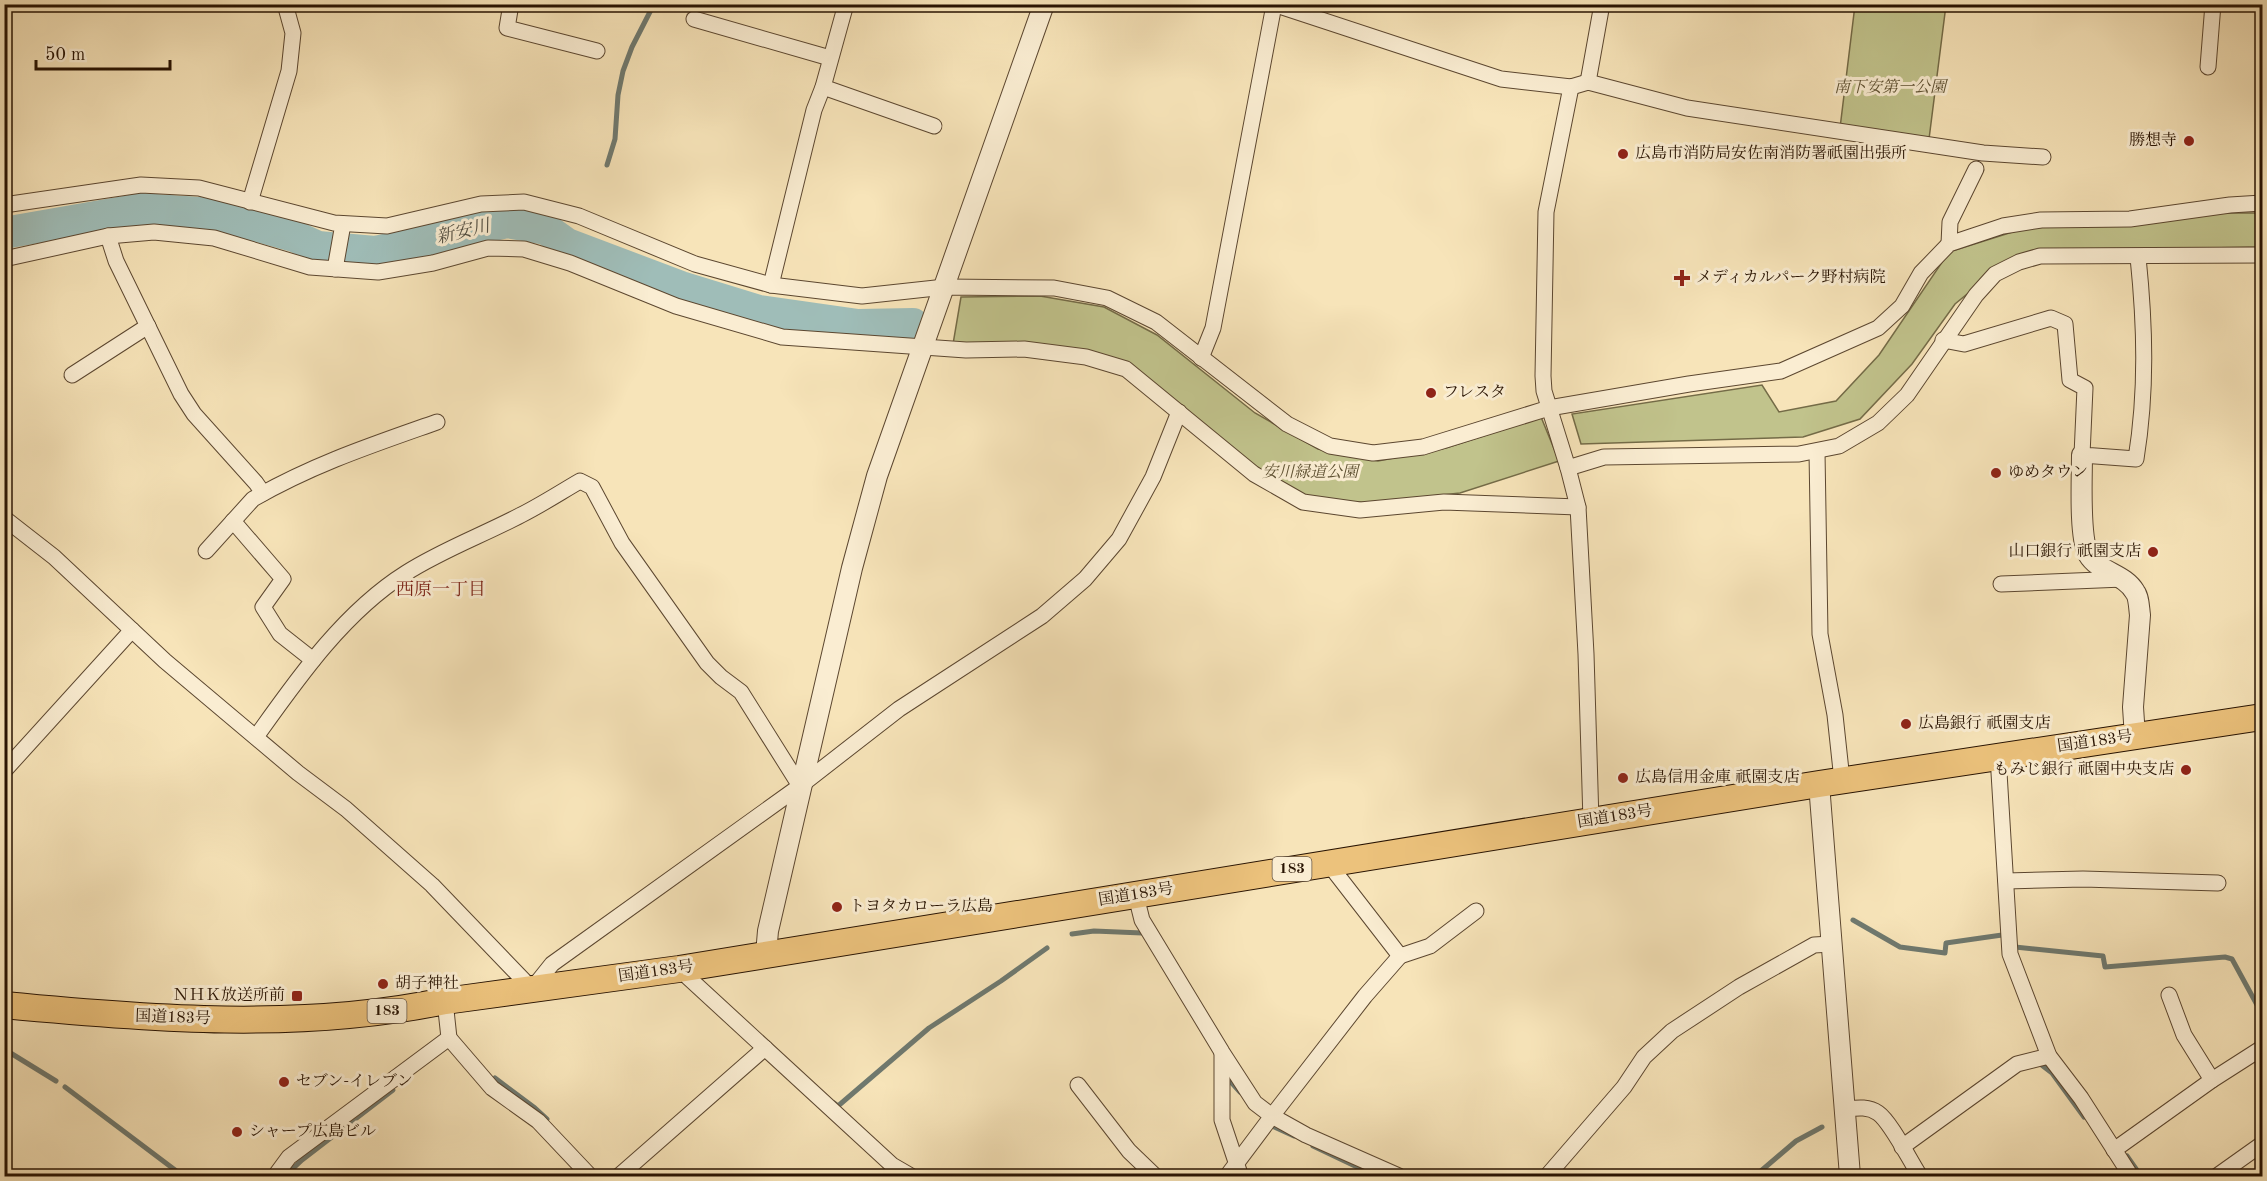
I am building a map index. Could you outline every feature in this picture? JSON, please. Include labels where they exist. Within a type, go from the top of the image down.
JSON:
[{"type":"highway","name":"国道183号","points":[[4,1005],[119,1016],[225,1020],[330,1017],[407,1009],[445,1001],[679,969],[1830,782],[2262,717]]},
{"type":"street","points":[[250,202],[289,71],[293,33],[285,4]]},
{"type":"street","points":[[511,4],[507,28],[597,51]]},
{"type":"street","points":[[771,285],[814,110],[823,87],[846,4]]},
{"type":"street","points":[[766,954],[768,931],[800,786],[852,568],[871,499],[1044,4]]},
{"type":"street","points":[[1588,82],[1602,4]]},
{"type":"street","points":[[2208,67],[2213,4]]},
{"type":"street","points":[[1201,358],[1213,328],[1273,5],[1290,7],[1501,79],[1571,87],[1588,82],[1687,108],[1971,151],[2043,157]]},
{"type":"street","points":[[694,19],[830,58]]},
{"type":"street","points":[[823,87],[934,126]]},
{"type":"street","points":[[1571,87],[1546,212],[1543,376],[1544,391],[1578,507],[1586,654],[1591,821]]},
{"type":"street","points":[[1949,244],[1950,222],[1976,169]]},
{"type":"street","points":[[4,205],[141,184],[199,188],[343,227],[387,226],[481,204],[524,202],[579,216],[695,264],[771,285],[862,296],[945,287],[1054,288],[1107,298],[1156,322],[1287,424],[1330,446],[1373,453],[1423,447],[1549,408],[1781,371],[1878,328],[1902,306],[1921,273],[1949,244],[2003,226],[2040,220],[2130,219],[2230,205],[2262,203]]},
{"type":"street","points":[[336,265],[343,227]]},
{"type":"street","points":[[4,259],[108,236],[154,232],[214,238],[310,267],[336,265],[378,272],[433,263],[488,248],[524,249],[570,263],[676,306],[782,337],[922,348],[1024,349],[1086,357],[1126,369],[1254,474],[1303,502],[1360,510],[1444,502],[1578,507]]},
{"type":"street","points":[[108,236],[116,261],[181,394],[194,414],[263,493]]},
{"type":"street","points":[[1568,468],[1604,457],[1799,454],[1839,446],[1878,423],[1907,395],[1976,295],[1995,274],[2040,255],[2262,255]]},
{"type":"street","points":[[2082,455],[2136,459],[2142,417],[2144,372],[2144,315],[2138,256]]},
{"type":"street","points":[[1944,340],[1964,345],[2050,318],[2065,324],[2070,380],[2085,388],[2082,455],[2084,537],[2088,554],[2101,568],[2123,579],[2136,592],[2140,615],[2133,707],[2135,737]]},
{"type":"street","points":[[72,375],[148,326]]},
{"type":"street","points":[[4,518],[54,557],[165,661],[298,773],[346,809],[432,885],[532,989],[552,964],[800,786],[899,709],[1042,616],[1084,579],[1119,539],[1153,477],[1179,412]]},
{"type":"street","points":[[206,551],[253,499],[263,493],[300,473],[342,455],[437,422]]},
{"type":"street","points":[[1817,452],[1820,634],[1835,716],[1830,782],[1832,944],[1850,1176]]},
{"type":"street","points":[[256,737],[313,660],[353,615],[405,573],[521,515],[580,481],[592,487],[622,543],[707,663],[741,692],[800,786]]},
{"type":"street","points":[[233,521],[283,579],[263,607],[280,634],[313,660]]},
{"type":"street","points":[[2001,584],[2123,579]]},
{"type":"street","points":[[4,771],[132,630]]},
{"type":"street","points":[[1998,756],[2010,954],[2049,1056],[2081,1098],[2131,1176]]},
{"type":"street","points":[[1328,863],[1400,956]]},
{"type":"street","points":[[2006,882],[2083,879],[2218,883]]},
{"type":"street","points":[[1136,896],[1142,920],[1255,1103],[1272,1116],[1306,1135],[1399,1176]]},
{"type":"street","points":[[1235,1173],[1272,1116],[1365,996],[1400,956],[1430,946],[1476,911]]},
{"type":"street","points":[[1547,1176],[1624,1087],[1644,1057],[1672,1031],[1739,987],[1814,945],[1832,944]]},
{"type":"street","points":[[679,969],[892,1165],[911,1176]]},
{"type":"street","points":[[2169,995],[2184,1035],[2212,1080]]},
{"type":"street","points":[[445,1001],[449,1038],[492,1088],[538,1121],[590,1176]]},
{"type":"street","points":[[275,1176],[289,1157],[449,1038]]},
{"type":"street","points":[[619,1176],[765,1048]]},
{"type":"street","points":[[2114,1150],[2212,1080],[2262,1048]]},
{"type":"street","points":[[1222,1052],[1222,1120],[1235,1173]]},
{"type":"street","points":[[1902,1147],[2017,1064],[2049,1056]]},
{"type":"street","points":[[1078,1085],[1129,1151],[1155,1176]]},
{"type":"street","points":[[1845,1109],[1865,1108],[1877,1112],[1886,1121],[1920,1176]]},
{"type":"street","points":[[2217,1176],[2262,1144]]},
{"type":"green space","name":"南下安第一公園","points":[[1855,5],[1946,5],[1929,139],[1840,128]]},
{"type":"green space","points":[[2219,213],[2262,213],[2262,247],[2098,250],[2010,259],[1955,304],[1912,364],[1860,419],[1803,437],[1581,444],[1572,414],[1762,385],[1779,412],[1836,401],[1879,355],[1949,252],[2025,228]]},
{"type":"green space","name":"安川緑道公園","points":[[1040,296],[1104,307],[1157,335],[1255,413],[1318,449],[1378,461],[1446,448],[1541,417],[1559,461],[1460,493],[1369,503],[1303,498],[1240,456],[1129,366],[953,344],[961,297]]},
{"type":"waterway","points":[[607,165],[615,139],[618,95],[623,71],[632,47],[654,4]]},
{"type":"waterway","name":"新安川","points":[[4,233],[141,209],[214,214],[294,236],[318,247],[375,252],[507,222],[546,229],[567,244],[681,287],[759,311],[858,325],[913,324]]},
{"type":"waterway","points":[[546,229],[556,220]]},
{"type":"waterway","points":[[1853,920],[1900,947],[1945,953],[1946,943],[2002,935]]},
{"type":"waterway","points":[[1072,934],[1094,931],[1142,933]]},
{"type":"waterway","points":[[2015,947],[2103,956],[2105,967],[2225,957],[2232,959],[2262,1014]]},
{"type":"waterway","points":[[834,1103],[838,1106],[929,1028],[1047,948]]},
{"type":"waterway","points":[[4,1049],[56,1081]]},
{"type":"waterway","points":[[2039,1063],[2052,1073],[2084,1117]]},
{"type":"waterway","points":[[495,1078],[547,1119]]},
{"type":"waterway","points":[[1230,1081],[1240,1092]]},
{"type":"waterway","points":[[65,1087],[183,1176]]},
{"type":"waterway","points":[[285,1176],[302,1160],[393,1090]]},
{"type":"waterway","points":[[1270,1125],[1294,1136]]},
{"type":"waterway","points":[[1755,1176],[1796,1141],[1822,1127]]},
{"type":"waterway","points":[[1313,1146],[1376,1176]]},
{"type":"waterway","points":[[2127,1156],[2141,1176]]},
{"type":"place","name":"勝想寺","points":[[2189,141]]},
{"type":"place","name":"広島市消防局安佐南消防署祇園出張所","points":[[1623,154]]},
{"type":"place","name":"メディカルパーク野村病院","points":[[1682,278]]},
{"type":"place","name":"フレスタ","points":[[1431,393]]},
{"type":"place","name":"ゆめタウン","points":[[1996,473]]},
{"type":"place","name":"山口銀行 祇園支店","points":[[2153,552]]},
{"type":"place","name":"広島銀行 祇園支店","points":[[1906,724]]},
{"type":"place","name":"もみじ銀行 祇園中央支店","points":[[2186,770]]},
{"type":"place","name":"広島信用金庫 祇園支店","points":[[1623,778]]},
{"type":"place","name":"トヨタカローラ広島","points":[[837,907]]},
{"type":"place","name":"胡子神社","points":[[383,984]]},
{"type":"place","name":"ＮＨＫ放送所前","points":[[297,996]]},
{"type":"place","name":"セブン-イレブン","points":[[284,1082]]},
{"type":"place","name":"シャープ広島ビル","points":[[237,1132]]},
{"type":"district","name":"西原一丁目","points":[[441,590]]}]
